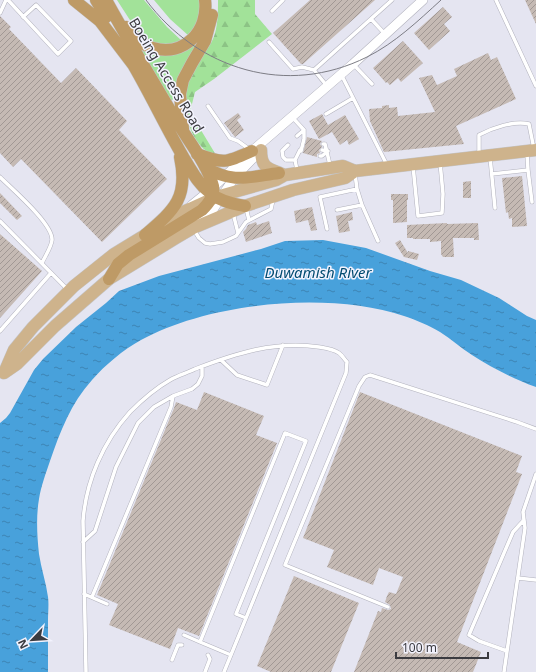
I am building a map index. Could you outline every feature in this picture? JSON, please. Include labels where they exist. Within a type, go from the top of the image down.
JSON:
[{"type":"highway","points":[[74,0],[100,21],[135,67]]},
{"type":"highway","name":"Boeing Access Road","points":[[96,0],[135,67],[177,146]]},
{"type":"highway","points":[[106,0],[137,39],[145,45],[164,50],[181,46],[189,42],[195,36],[200,29],[204,18],[204,0]]},
{"type":"highway","name":"Boeing Access Road","points":[[106,0],[132,47],[204,166],[215,195]]},
{"type":"highway","points":[[183,131],[180,103],[181,87],[186,72],[205,41],[212,16],[211,0]]},
{"type":"highway","points":[[177,146],[199,181],[215,195],[228,203],[245,206]]},
{"type":"highway","points":[[145,235],[174,208],[180,195],[183,181],[183,171],[177,146]]},
{"type":"highway","points":[[197,154],[222,162],[256,151]]},
{"type":"highway","points":[[204,166],[229,178],[287,174]]},
{"type":"highway","points":[[109,279],[118,264],[147,243],[202,210],[215,195]]},
{"type":"main road","points":[[256,151],[264,166],[269,170],[287,174],[343,166],[361,171]]},
{"type":"main road","points":[[2,375],[17,364],[55,326],[109,279],[151,252],[193,228],[245,206],[293,190],[345,178],[361,171],[532,151]]},
{"type":"main road","points":[[2,375],[14,350],[30,331],[69,291],[114,254],[181,213],[215,195],[276,180],[287,174]]},
{"type":"street","points":[[193,228],[210,214],[215,195],[229,178],[268,138],[353,64],[423,0]]},
{"type":"street","points":[[215,195],[229,178]]},
{"type":"lane","points":[[0,13],[7,0],[23,17],[58,54],[71,41],[36,5],[23,17]]},
{"type":"lane","points":[[272,11],[283,0]]},
{"type":"lane","points":[[314,70],[392,0]]},
{"type":"lane","points":[[496,0],[536,86]]},
{"type":"lane","points":[[371,19],[385,34]]},
{"type":"lane","points":[[268,42],[293,69],[302,68],[314,70],[327,86]]},
{"type":"lane","points":[[353,64],[372,84]]},
{"type":"lane","points":[[341,74],[388,168]]},
{"type":"lane","points":[[326,114],[353,98]]},
{"type":"lane","points":[[208,106],[230,138],[256,151]]},
{"type":"lane","points":[[287,174],[301,151],[304,139],[304,130],[292,116]]},
{"type":"lane","points":[[495,208],[492,174],[484,156],[479,135],[491,128],[523,123],[529,124],[532,151],[528,170],[532,202]]},
{"type":"lane","points":[[297,136],[304,130]]},
{"type":"lane","points":[[323,144],[325,144],[328,151],[331,168]]},
{"type":"lane","points":[[288,145],[282,151],[283,157],[286,160],[295,160]]},
{"type":"lane","points":[[322,150],[328,151]]},
{"type":"lane","points":[[320,156],[328,151]]},
{"type":"lane","points":[[413,164],[418,216],[442,213],[443,194],[440,161]]},
{"type":"lane","points":[[492,174],[528,170]]},
{"type":"lane","points":[[361,171],[357,189],[362,205],[378,241]]},
{"type":"lane","points":[[0,177],[43,220],[50,232],[52,240],[42,263]]},
{"type":"lane","points":[[327,229],[320,197],[357,189]]},
{"type":"lane","points":[[193,228],[199,238],[205,243],[210,244],[227,240],[236,236],[246,222],[271,209],[274,196]]},
{"type":"lane","points":[[337,210],[362,205]]},
{"type":"lane","points":[[245,206],[249,220]]},
{"type":"lane","points":[[232,212],[238,233]]},
{"type":"lane","points":[[0,221],[69,291]]},
{"type":"lane","points":[[0,331],[51,273]]},
{"type":"lane","points":[[220,360],[237,375],[267,385],[283,345]]},
{"type":"lane","points":[[86,672],[83,542],[84,502],[90,479],[99,459],[119,426],[130,412],[159,386],[171,379],[220,360],[260,348],[283,345],[308,345],[326,348],[339,353],[347,362],[346,373],[224,672]]},
{"type":"lane","points":[[83,542],[95,531],[116,467],[138,423],[154,407],[173,396],[192,389],[198,384],[202,376],[202,367]]},
{"type":"lane","points":[[388,607],[285,565],[359,386],[365,377],[370,375],[536,429]]},
{"type":"lane","points":[[92,597],[168,414],[173,396]]},
{"type":"lane","points":[[200,642],[285,432],[306,441],[236,614],[246,618]]},
{"type":"lane","points":[[504,672],[525,528],[523,512],[536,474]]},
{"type":"lane","points":[[507,651],[479,641],[469,635],[513,532],[524,520]]},
{"type":"lane","points":[[518,578],[536,580]]},
{"type":"lane","points":[[84,594],[107,604]]},
{"type":"lane","points":[[184,635],[231,655]]},
{"type":"lane","points":[[172,660],[178,645],[182,645]]},
{"type":"lane","points":[[205,672],[210,659],[208,656]]},
{"type":"green space","points":[[117,0],[144,0],[167,27],[182,41],[176,45],[149,43],[137,31]]},
{"type":"green space","points":[[154,0],[200,0],[200,17],[189,36],[170,19]]},
{"type":"green space","points":[[218,0],[255,0],[255,14],[272,34],[195,92],[190,112],[216,155],[215,156],[202,147],[192,133],[187,119],[185,97],[191,74],[215,34]]},
{"type":"green space","points":[[202,35],[174,94],[174,98],[171,101],[141,50],[159,55],[167,54],[180,49]]},
{"type":"water","name":"Duwamish River","points":[[323,240],[366,248],[430,271],[461,280],[499,298],[536,320],[536,387],[511,377],[487,364],[440,332],[423,323],[374,308],[341,304],[270,304],[235,309],[201,317],[169,327],[141,340],[108,363],[78,398],[62,429],[42,484],[38,506],[37,533],[39,554],[48,600],[48,672],[0,672],[0,423],[10,413],[34,370],[43,359],[76,327],[119,291],[159,276],[261,249],[285,241]]},
{"type":"building","points":[[310,0],[375,0],[303,64],[301,64],[273,33]]},
{"type":"building","points":[[525,0],[536,0],[536,24]]},
{"type":"building","points":[[443,7],[452,17],[444,24],[450,31],[429,50],[414,33]]},
{"type":"building","points":[[0,16],[11,27],[9,29],[61,83],[76,68],[127,121],[119,130],[167,179],[102,242],[21,159],[13,167],[0,153]]},
{"type":"building","points":[[403,41],[423,63],[401,82],[398,78],[390,85],[387,82],[386,83],[373,68]]},
{"type":"building","points":[[488,53],[491,60],[497,57],[516,99],[456,126],[464,144],[384,152],[370,121],[369,109],[382,108],[382,106],[389,105],[389,108],[397,107],[398,116],[435,112],[419,78],[432,75],[437,85],[457,76],[454,69]]},
{"type":"building","points":[[238,113],[241,117],[237,120],[244,130],[235,137],[224,123]]},
{"type":"building","points":[[322,114],[328,125],[345,115],[359,139],[349,145],[347,140],[340,145],[332,132],[319,139],[309,121]]},
{"type":"building","points":[[307,137],[322,141],[320,144],[322,147],[319,150],[320,153],[317,154],[317,157],[303,153]]},
{"type":"building","points":[[522,176],[527,226],[512,227],[512,218],[509,219],[508,212],[506,213],[502,178]]},
{"type":"building","points":[[471,181],[471,198],[463,198],[463,182]]},
{"type":"building","points":[[0,193],[22,216],[17,220],[0,203]]},
{"type":"building","points":[[391,194],[408,194],[407,222],[393,223],[393,200],[391,200]]},
{"type":"building","points":[[312,207],[317,230],[311,231],[308,220],[296,223],[294,211]]},
{"type":"building","points":[[352,212],[353,220],[348,221],[350,231],[339,233],[336,216]]},
{"type":"building","points":[[269,221],[272,233],[246,242],[243,232],[248,225],[256,222],[257,225]]},
{"type":"building","points":[[478,223],[479,240],[474,240],[474,238],[453,238],[454,257],[443,257],[441,254],[441,241],[430,242],[430,239],[407,238],[407,225]]},
{"type":"building","points":[[0,234],[42,271],[0,318]]},
{"type":"building","points":[[400,240],[408,253],[408,251],[419,254],[417,260],[404,257],[395,243]]},
{"type":"building","points":[[204,392],[264,416],[256,435],[277,443],[199,636],[178,628],[170,649],[109,625],[118,604],[97,595],[176,402],[197,410]]},
{"type":"building","points":[[360,392],[522,456],[516,472],[522,474],[457,642],[481,652],[473,672],[354,672],[378,611],[381,612],[382,608],[388,610],[391,609],[390,605],[385,602],[387,596],[389,592],[396,594],[403,577],[379,568],[373,585],[327,567],[334,550],[303,538]]},
{"type":"building","points":[[294,576],[359,603],[331,672],[271,672],[257,666]]},
{"type":"tram line","points":[[146,0],[167,24],[191,44],[218,59],[246,70],[276,75],[306,75],[337,69],[367,57],[397,38],[441,0]]}]
